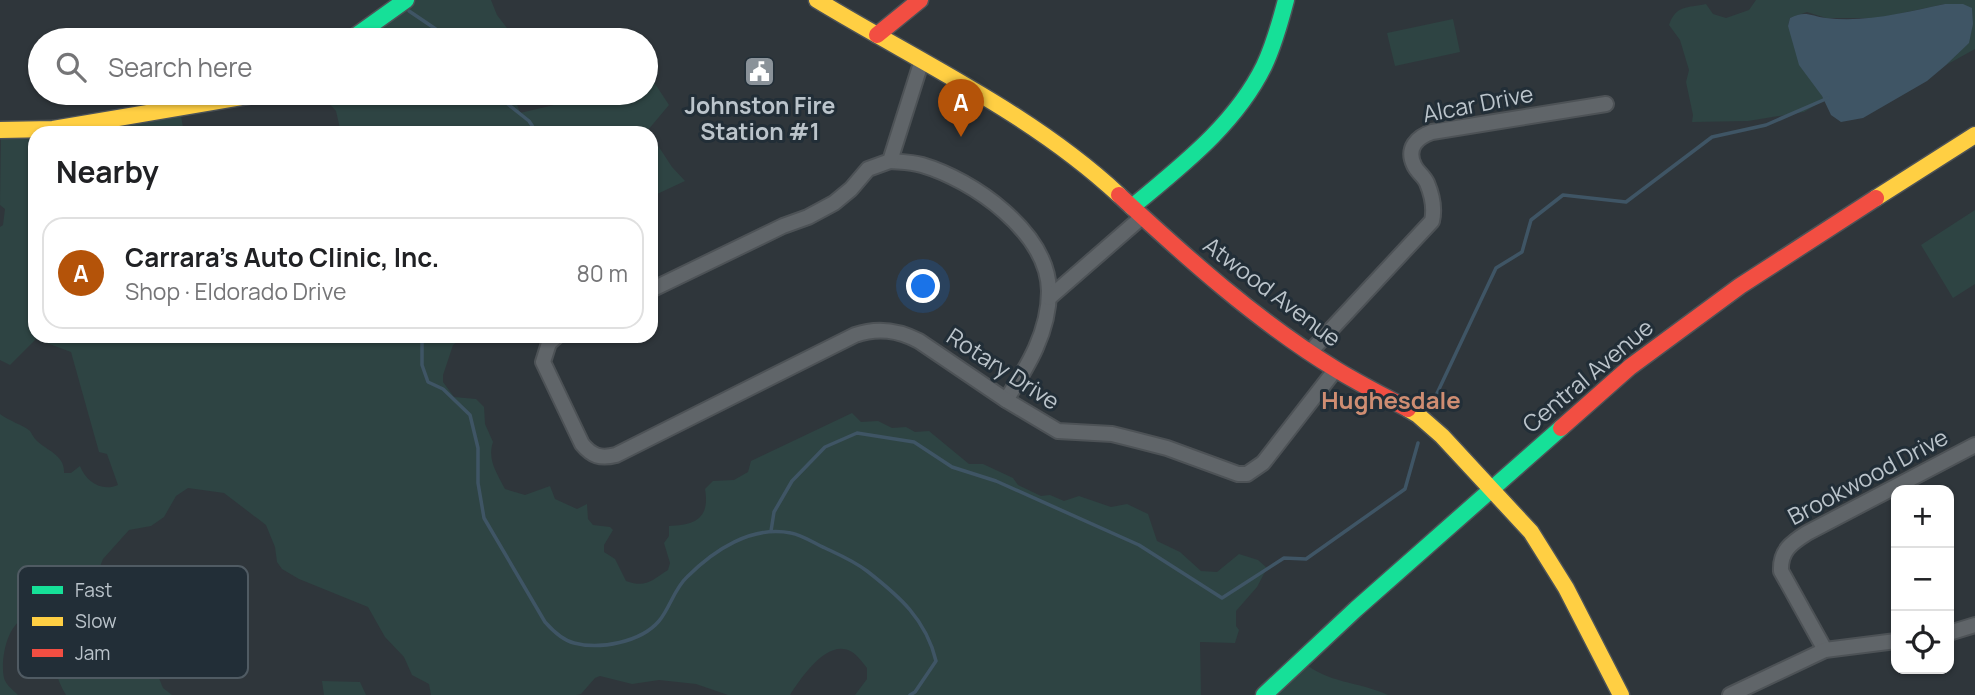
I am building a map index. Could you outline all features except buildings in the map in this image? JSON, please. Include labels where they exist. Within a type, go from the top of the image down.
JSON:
[{"type":"main road","points":[[367,28],[406,0]]},
{"type":"main road","name":"Atwood Avenue","points":[[817,0],[982,94],[1052,140],[1218,283],[1310,352],[1418,415],[1442,436],[1531,532],[1595,641],[1621,695]]},
{"type":"main road","points":[[877,35],[920,0]]},
{"type":"main road","points":[[1137,212],[1213,139],[1233,116],[1258,79],[1271,50],[1286,0]]},
{"type":"main road","points":[[71,126],[195,105]]},
{"type":"main road","points":[[0,130],[28,129]]},
{"type":"main road","name":"Central Avenue","points":[[1264,695],[1356,609],[1630,367],[1752,278],[1975,135]]},
{"type":"street","points":[[890,161],[922,60]]},
{"type":"street","name":"Alcar Drive","points":[[1310,352],[1432,221],[1434,207],[1430,193],[1412,157],[1412,146],[1420,137],[1432,132],[1606,104]]},
{"type":"street","points":[[658,287],[834,203],[851,189],[868,169],[890,161],[912,162],[949,176],[985,197],[1009,215],[1027,235],[1039,255],[1048,281],[1049,298],[1043,334],[1006,400]]},
{"type":"street","points":[[1049,298],[1137,212]]},
{"type":"street","name":"Rotary Drive","points":[[551,343],[547,347],[544,366],[582,444],[587,451],[601,457],[616,455],[855,335],[873,330],[886,330],[912,337],[1058,431],[1112,434],[1167,448],[1226,471],[1247,474],[1263,463],[1336,369]]},
{"type":"street","name":"Brookwood Drive","points":[[1825,650],[1781,571],[1784,551],[1807,533],[1975,445]]},
{"type":"street","points":[[1954,631],[1975,625]]},
{"type":"street","points":[[1730,695],[1825,650],[1891,642]]},
{"type":"green space","points":[[407,0],[491,0],[497,15],[507,28],[368,28]]},
{"type":"green space","points":[[1756,0],[1975,0],[1975,49],[1946,65],[1968,41],[1972,28],[1972,9],[1945,4],[1879,18],[1826,18],[1807,12],[1790,18],[1788,26],[1824,100],[1804,112],[1748,121],[1692,122],[1686,82],[1689,70],[1680,40],[1669,25],[1672,19],[1683,8],[1706,4],[1713,14],[1726,18],[1749,10]]},
{"type":"green space","points":[[1453,19],[1460,52],[1395,66],[1387,33]]},
{"type":"green space","points":[[658,88],[669,105],[651,126],[339,126],[336,111],[330,105],[517,105],[520,113],[554,105],[658,105]]},
{"type":"green space","points":[[180,110],[183,126],[55,126]]},
{"type":"green space","points":[[28,130],[28,343],[32,343],[10,365],[0,360],[0,227],[3,225],[5,209],[0,205],[1,133]]},
{"type":"green space","points":[[658,146],[672,167],[685,181],[658,194]]},
{"type":"green space","points":[[1975,210],[1975,284],[1953,298],[1921,245]]},
{"type":"green space","points":[[47,343],[456,343],[443,375],[443,382],[454,397],[476,399],[484,407],[485,424],[493,442],[492,461],[505,489],[525,495],[550,486],[555,499],[577,509],[587,504],[588,519],[593,525],[610,527],[613,530],[604,545],[604,552],[615,559],[626,581],[639,584],[648,582],[668,570],[670,563],[664,543],[669,536],[669,526],[687,524],[699,518],[705,507],[705,489],[713,481],[734,480],[748,472],[751,461],[852,413],[861,422],[878,421],[892,428],[906,427],[915,432],[929,431],[969,464],[983,464],[1013,478],[1018,485],[1041,496],[1050,495],[1064,501],[1079,496],[1111,507],[1127,504],[1148,514],[1157,541],[1180,552],[1201,571],[1217,572],[1239,554],[1258,560],[1267,568],[1257,587],[1236,611],[1236,626],[1239,630],[1235,643],[1200,642],[1201,695],[855,695],[867,679],[867,668],[854,653],[843,649],[834,650],[816,662],[790,695],[728,695],[696,684],[659,680],[632,684],[600,676],[581,694],[576,695],[431,695],[429,684],[412,675],[404,657],[385,637],[368,607],[299,579],[282,569],[277,562],[275,547],[266,525],[224,493],[188,488],[176,496],[164,517],[151,526],[129,530],[103,559],[100,566],[18,566],[18,622],[7,642],[3,670],[8,685],[18,695],[0,695],[0,414],[30,431],[36,440],[62,462],[64,473],[71,473],[80,466],[86,477],[95,484],[106,487],[118,485],[107,454],[99,452],[71,352]]},
{"type":"green space","points":[[1302,661],[1322,674],[1388,695],[1265,695]]},
{"type":"green space","points":[[58,678],[159,678],[163,688],[172,695],[66,695]]},
{"type":"green space","points":[[322,681],[360,682],[366,695],[324,695]]},
{"type":"water","points":[[1945,4],[1963,4],[1972,8],[1973,24],[1969,43],[1927,81],[1863,118],[1841,122],[1831,115],[1822,96],[1799,65],[1788,26],[1790,18],[1804,14],[1841,19],[1871,18]]},
{"type":"waterway","points":[[409,11],[434,28]]},
{"type":"waterway","points":[[1432,404],[1496,268],[1522,252],[1531,220],[1563,195],[1626,202],[1712,137],[1766,125],[1828,98]]},
{"type":"waterway","points":[[509,105],[532,126]]},
{"type":"waterway","points":[[422,343],[422,365],[428,382],[443,389],[470,415],[478,448],[478,483],[484,518],[545,622],[558,635],[570,642],[584,645],[608,645],[631,639],[659,621],[683,582],[721,549],[748,536],[776,531],[791,533],[862,567],[910,610],[926,633],[936,661],[915,692],[910,695]]},
{"type":"waterway","points":[[771,531],[774,512],[792,481],[825,447],[857,433],[914,442],[952,467],[996,481],[1139,545],[1222,598],[1284,558],[1306,559],[1405,489],[1418,443]]},
{"type":"traffic: fast","points":[[367,28],[406,0]]},
{"type":"traffic: fast","points":[[1132,207],[1206,143],[1238,107],[1268,58],[1286,0]]},
{"type":"traffic: fast","points":[[1264,695],[1356,609],[1561,428]]},
{"type":"traffic: slow","points":[[817,0],[1012,114],[1085,166],[1119,195]]},
{"type":"traffic: slow","points":[[71,126],[195,105]]},
{"type":"traffic: slow","points":[[0,130],[28,129]]},
{"type":"traffic: slow","points":[[1876,198],[1975,135]]},
{"type":"traffic: slow","points":[[1408,409],[1442,436],[1531,532],[1566,588],[1621,695]]},
{"type":"traffic: jam","points":[[877,35],[920,0]]},
{"type":"traffic: jam","points":[[1119,195],[1197,265],[1279,331],[1337,370],[1408,409]]},
{"type":"traffic: jam","points":[[1561,428],[1630,367],[1740,286],[1876,198]]},
{"type":"place","name":"Johnston Fire Station #1","points":[[760,72]]},
{"type":"place","name":"Carrara's Auto Clinic, Inc.","points":[[961,137]]},
{"type":"district","name":"Hughesdale","points":[[1391,401]]}]
